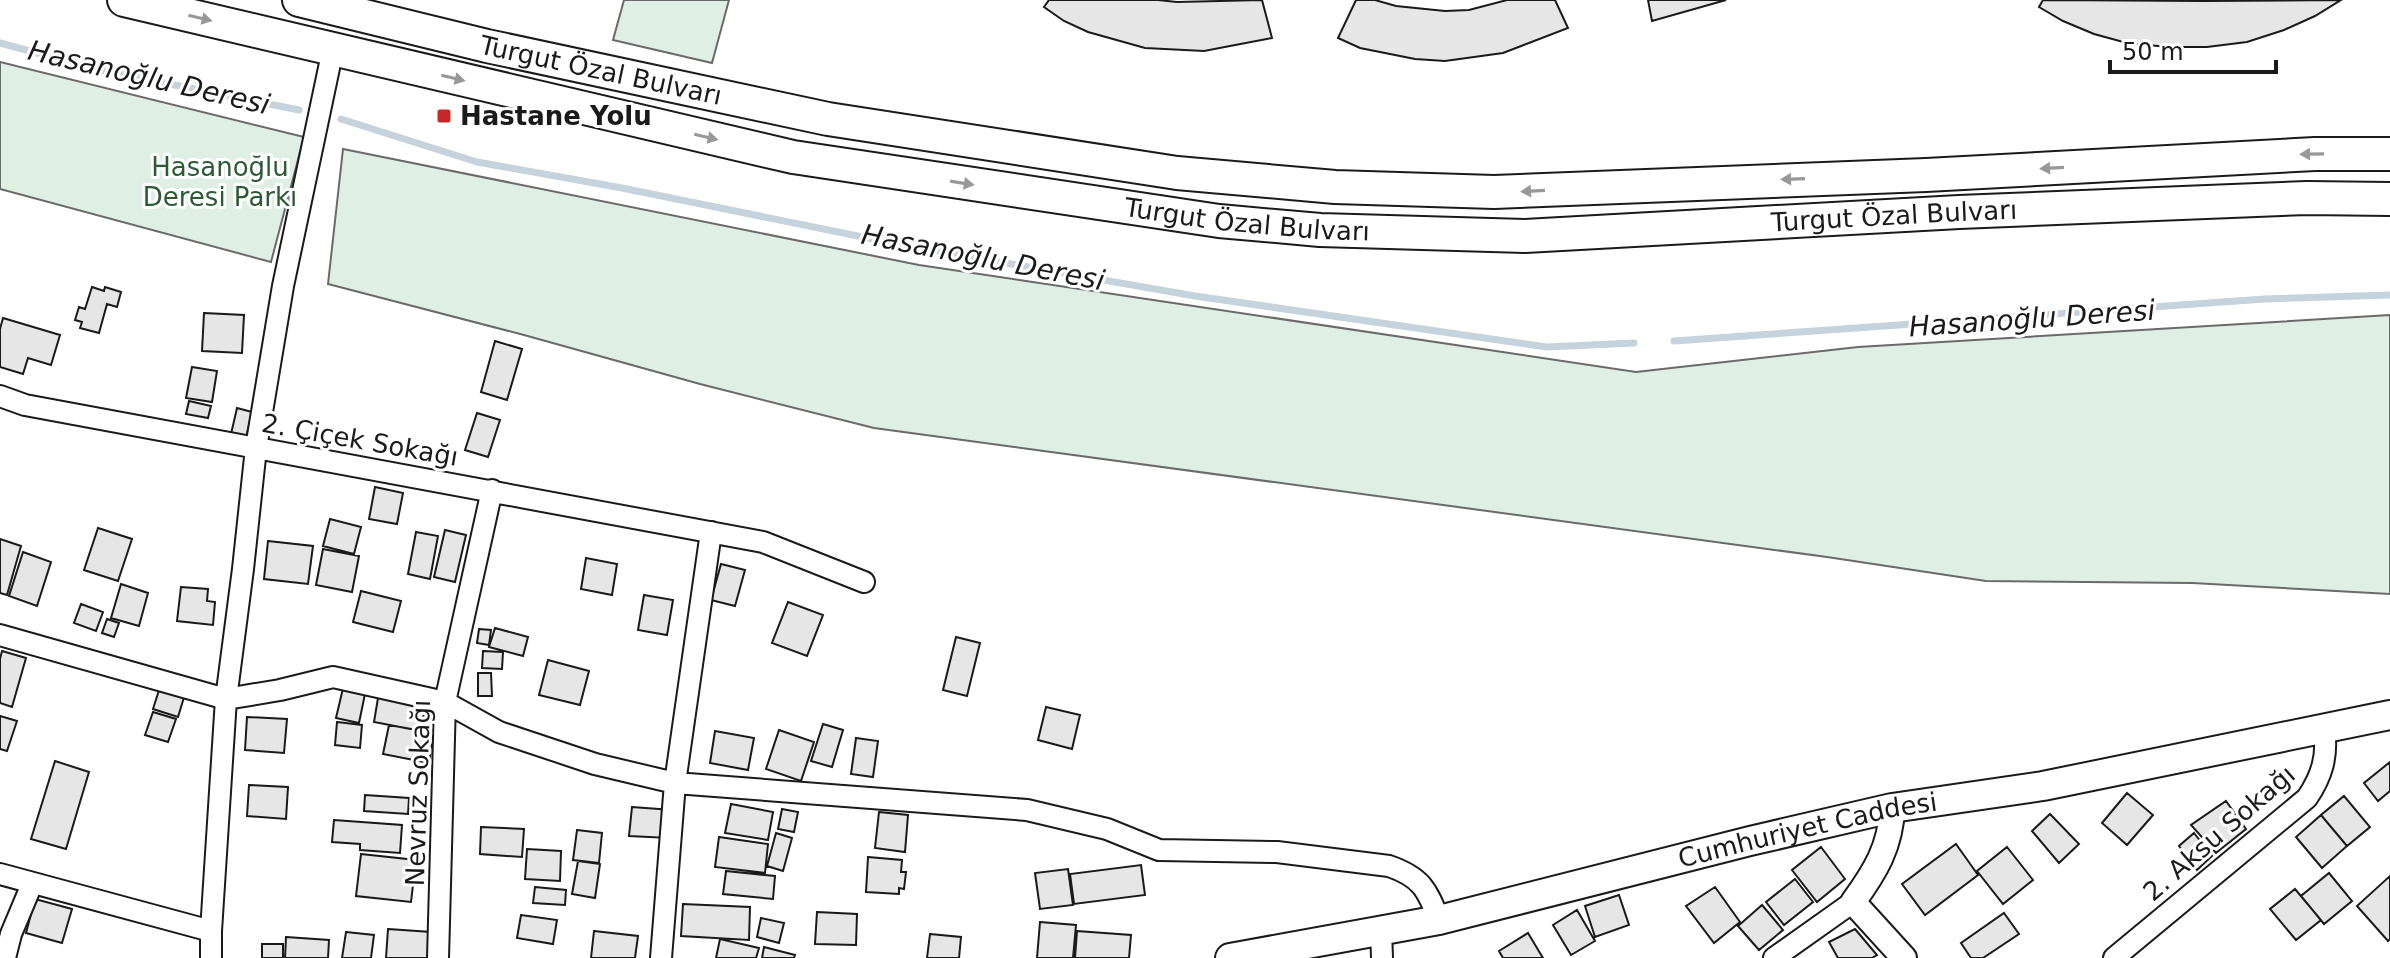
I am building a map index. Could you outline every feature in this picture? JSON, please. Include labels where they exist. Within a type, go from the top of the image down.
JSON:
[{"type":"main road","name":"Turgut Özal Bulvarı","points":[[124,0],[793,157],[1219,221],[1320,230],[1525,236],[1974,211],[2307,198],[2390,199]]},
{"type":"main road","name":"Turgut Özal Bulvarı","points":[[299,0],[487,46],[828,119],[1177,173],[1335,187],[1494,192],[1926,175],[2284,155],[2390,154]]},
{"type":"main road","name":"Cumhuriyet Caddesi","points":[[1230,958],[1382,944],[1439,920],[1892,808],[2043,786],[2390,715]]},
{"type":"street","points":[[211,958],[226,699],[256,448],[289,256],[333,49]]},
{"type":"street","name":"2. Çiçek Sokağı","points":[[0,396],[25,405],[763,542],[864,582]]},
{"type":"street","name":"Nevruz Sokağı","points":[[438,958],[445,702],[492,490]]},
{"type":"street","points":[[661,958],[675,783],[711,532]]},
{"type":"street","points":[[0,635],[226,699],[333,677],[445,702],[499,732],[595,764],[675,783],[1027,810],[1107,829],[1159,850],[1277,852],[1389,866],[1410,875],[1427,890],[1439,920]]},
{"type":"street","name":"2. Aksu Sokağı","points":[[2114,958],[2307,798],[2319,780],[2324,764],[2324,729]]},
{"type":"street","points":[[1774,958],[1853,902],[1874,874],[1887,846],[1892,827],[1892,808]]},
{"type":"street","points":[[0,874],[211,931]]},
{"type":"street","points":[[5,958],[11,934],[32,884]]},
{"type":"street","points":[[1853,902],[1904,958]]},
{"type":"green space","points":[[624,0],[729,0],[712,63],[613,40]]},
{"type":"green space","name":"Hasanoğlu Deresi Parkı","points":[[0,62],[304,137],[271,262],[0,189]]},
{"type":"green space","points":[[343,149],[919,265],[1636,372],[1858,347],[2390,315],[2390,594],[2192,583],[1986,581],[874,428],[328,284]]},
{"type":"building","points":[[1049,0],[1262,0],[1272,38],[1204,51],[1145,48],[1088,32],[1064,21],[1044,7]]},
{"type":"building","points":[[1356,0],[1445,11],[1469,10],[1507,0],[1555,0],[1568,28],[1503,53],[1445,61],[1415,59],[1360,48],[1338,38]]},
{"type":"building","points":[[1648,0],[1726,0],[1652,21]]},
{"type":"building","points":[[2043,0],[2341,0],[2284,30],[2247,42],[2207,47],[2168,47],[2127,43],[2094,34],[2039,7]]},
{"type":"building","points":[[92,287],[121,292],[117,307],[107,304],[99,333],[80,328],[82,322],[75,320],[79,307],[85,309]]},
{"type":"building","points":[[204,313],[244,315],[242,353],[202,351]]},
{"type":"building","points":[[3,318],[60,335],[51,365],[28,358],[23,374],[0,367]]},
{"type":"building","points":[[495,341],[522,349],[507,400],[481,392]]},
{"type":"building","points":[[192,367],[217,371],[212,402],[186,398]]},
{"type":"building","points":[[189,401],[211,406],[208,418],[186,414]]},
{"type":"building","points":[[237,408],[252,412],[246,438],[231,434]]},
{"type":"building","points":[[477,413],[500,420],[488,457],[465,450]]},
{"type":"building","points":[[375,487],[403,493],[397,524],[369,519]]},
{"type":"building","points":[[330,519],[361,527],[354,554],[323,546]]},
{"type":"building","points":[[98,528],[132,539],[118,581],[84,570]]},
{"type":"building","points":[[445,530],[466,535],[455,582],[434,577]]},
{"type":"building","points":[[416,532],[438,536],[430,579],[408,574]]},
{"type":"building","points":[[0,539],[21,546],[7,595],[0,593]]},
{"type":"building","points":[[268,541],[313,546],[308,584],[264,579]]},
{"type":"building","points":[[323,549],[359,556],[352,592],[316,585]]},
{"type":"building","points":[[23,552],[51,562],[37,606],[9,596]]},
{"type":"building","points":[[586,558],[617,564],[612,595],[581,589]]},
{"type":"building","points":[[721,564],[745,570],[735,606],[711,600]]},
{"type":"building","points":[[121,584],[148,593],[139,626],[111,618]]},
{"type":"building","points":[[181,587],[208,589],[207,601],[215,602],[213,625],[177,621]]},
{"type":"building","points":[[361,591],[401,601],[393,632],[353,622]]},
{"type":"building","points":[[644,595],[673,600],[667,635],[638,630]]},
{"type":"building","points":[[788,602],[823,615],[807,656],[772,643]]},
{"type":"building","points":[[81,604],[103,612],[96,631],[74,623]]},
{"type":"building","points":[[107,619],[119,623],[114,637],[102,633]]},
{"type":"building","points":[[495,628],[528,637],[523,656],[489,647]]},
{"type":"building","points":[[479,629],[491,630],[489,645],[477,643]]},
{"type":"building","points":[[956,637],[980,643],[967,696],[943,690]]},
{"type":"building","points":[[2,651],[26,658],[12,707],[0,703]]},
{"type":"building","points":[[483,651],[503,652],[502,669],[482,668]]},
{"type":"building","points":[[548,660],[589,671],[580,705],[539,695]]},
{"type":"building","points":[[478,673],[491,673],[492,696],[478,696]]},
{"type":"building","points":[[344,684],[366,689],[359,723],[336,718]]},
{"type":"building","points":[[160,687],[185,694],[178,717],[153,709]]},
{"type":"building","points":[[379,692],[426,701],[421,731],[374,722]]},
{"type":"building","points":[[1046,707],[1080,715],[1072,749],[1038,740]]},
{"type":"building","points":[[153,712],[176,719],[168,742],[145,735]]},
{"type":"building","points":[[0,716],[17,721],[7,751],[0,749]]},
{"type":"building","points":[[247,717],[287,719],[284,753],[245,750]]},
{"type":"building","points":[[337,722],[362,725],[360,748],[335,745]]},
{"type":"building","points":[[823,724],[843,730],[832,767],[811,761]]},
{"type":"building","points":[[389,725],[434,733],[429,763],[383,754]]},
{"type":"building","points":[[779,730],[814,742],[801,781],[766,769]]},
{"type":"building","points":[[715,731],[754,738],[748,770],[710,763]]},
{"type":"building","points":[[856,738],[878,741],[873,777],[851,774]]},
{"type":"building","points":[[55,761],[89,772],[66,849],[31,839]]},
{"type":"building","points":[[2390,762],[2390,791],[2378,801],[2364,783]]},
{"type":"building","points":[[249,785],[288,787],[286,819],[247,816]]},
{"type":"building","points":[[2127,793],[2153,815],[2127,845],[2102,823]]},
{"type":"building","points":[[365,795],[409,798],[408,814],[364,811]]},
{"type":"building","points":[[2344,796],[2370,827],[2347,846],[2321,815]]},
{"type":"building","points":[[2226,801],[2246,829],[2216,853],[2191,825]]},
{"type":"building","points":[[731,804],[773,812],[768,840],[725,833]]},
{"type":"building","points":[[632,807],[672,810],[669,838],[629,836]]},
{"type":"building","points":[[782,809],[798,812],[794,832],[778,829]]},
{"type":"building","points":[[879,812],[908,815],[905,852],[875,848]]},
{"type":"building","points":[[2050,814],[2079,844],[2059,863],[2032,831]]},
{"type":"building","points":[[2321,815],[2347,846],[2322,868],[2296,837]]},
{"type":"building","points":[[334,820],[402,825],[400,853],[360,850],[360,844],[332,842]]},
{"type":"building","points":[[481,827],[524,829],[522,857],[480,854]]},
{"type":"building","points":[[577,830],[602,833],[599,863],[573,860]]},
{"type":"building","points":[[776,833],[792,838],[783,871],[767,866]]},
{"type":"building","points":[[2194,833],[2212,856],[2197,870],[2179,846]]},
{"type":"building","points":[[719,837],[768,844],[765,873],[715,867]]},
{"type":"building","points":[[1956,844],[1978,875],[1925,915],[1902,884]]},
{"type":"building","points":[[1821,847],[1845,879],[1817,902],[1792,870]]},
{"type":"building","points":[[2007,847],[2033,880],[2003,904],[1977,871]]},
{"type":"building","points":[[527,849],[561,851],[560,881],[525,879]]},
{"type":"building","points":[[361,854],[416,860],[411,902],[356,896]]},
{"type":"building","points":[[868,857],[902,860],[901,872],[906,872],[904,889],[899,888],[899,894],[866,892]]},
{"type":"building","points":[[578,861],[600,864],[595,898],[572,894]]},
{"type":"building","points":[[1141,865],[1145,895],[1074,904],[1070,874]]},
{"type":"building","points":[[1068,869],[1073,905],[1040,909],[1035,873]]},
{"type":"building","points":[[726,871],[775,876],[773,899],[723,894]]},
{"type":"building","points":[[2329,873],[2352,901],[2324,924],[2301,896]]},
{"type":"building","points":[[2390,876],[2390,939],[2388,941],[2357,906]]},
{"type":"building","points":[[1795,879],[1813,902],[1784,925],[1766,902]]},
{"type":"building","points":[[535,887],[566,890],[565,905],[533,903]]},
{"type":"building","points":[[1715,887],[1740,922],[1714,943],[1686,906]]},
{"type":"building","points":[[2295,889],[2321,920],[2296,940],[2270,909]]},
{"type":"building","points":[[1619,895],[1629,925],[1595,937],[1585,906]]},
{"type":"building","points":[[35,899],[72,909],[62,943],[26,933]]},
{"type":"building","points":[[683,904],[750,907],[749,940],[681,936]]},
{"type":"building","points":[[1762,905],[1783,930],[1759,950],[1738,926]]},
{"type":"building","points":[[1577,910],[1595,941],[1571,955],[1553,925]]},
{"type":"building","points":[[817,912],[857,914],[856,945],[815,944]]},
{"type":"building","points":[[2004,913],[2019,934],[1983,958],[1971,958],[1961,943]]},
{"type":"building","points":[[521,915],[557,920],[553,944],[517,938]]},
{"type":"building","points":[[761,918],[784,923],[779,943],[757,937]]},
{"type":"building","points":[[1040,922],[1076,925],[1073,958],[1037,958]]},
{"type":"building","points":[[388,929],[431,932],[429,958],[386,958]]},
{"type":"building","points":[[1855,929],[1877,955],[1872,958],[1838,958],[1829,942]]},
{"type":"building","points":[[594,931],[638,936],[635,958],[591,958]]},
{"type":"building","points":[[1077,931],[1131,935],[1129,958],[1075,958]]},
{"type":"building","points":[[346,932],[374,935],[371,958],[342,958]]},
{"type":"building","points":[[1528,933],[1543,958],[1503,958],[1499,951]]},
{"type":"building","points":[[930,934],[961,937],[959,958],[927,958]]},
{"type":"building","points":[[286,937],[329,940],[328,958],[285,958]]},
{"type":"building","points":[[720,939],[759,948],[756,958],[716,958]]},
{"type":"building","points":[[262,944],[283,944],[283,958],[262,958]]},
{"type":"building","points":[[764,947],[795,955],[794,958],[762,958]]},
{"type":"waterway","name":"Hasanoğlu Deresi","points":[[0,43],[100,70],[299,110]]},
{"type":"waterway","name":"Hasanoğlu Deresi","points":[[341,119],[477,162],[897,244],[1195,296],[1547,347],[1634,343]]},
{"type":"waterway","name":"Hasanoğlu Deresi","points":[[1674,341],[2265,299],[2390,295]]},
{"type":"place","name":"Hastane Yolu","points":[[444,116]]}]
